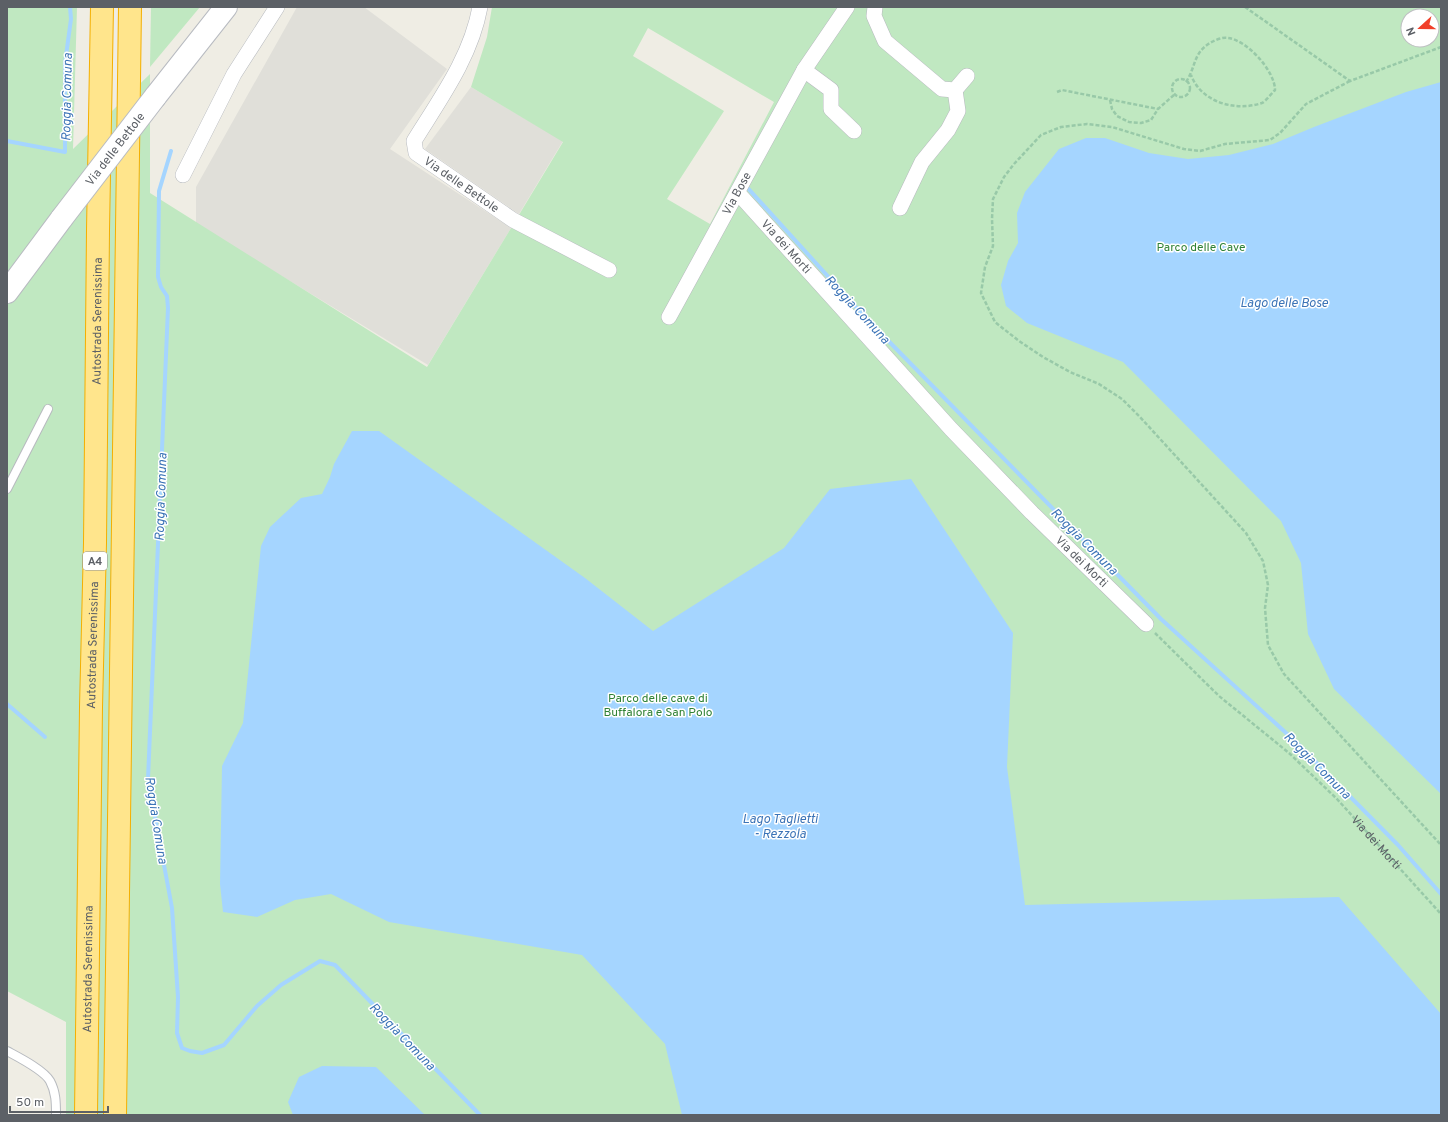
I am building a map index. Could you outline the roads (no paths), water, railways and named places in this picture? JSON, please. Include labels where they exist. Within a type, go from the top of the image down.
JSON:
[{"type":"highway","name":"Autostrada Serenissima","points":[[86,1115],[96,543],[98,230],[102,7]]},
{"type":"highway","name":"A4","points":[[114,1115],[130,7]]},
{"type":"main road","name":"Via delle Bettole","points":[[7,292],[62,218],[226,7]]},
{"type":"street","points":[[183,175],[234,74],[277,7]]},
{"type":"street","name":"Via delle Bettole","points":[[480,7],[472,39],[459,68],[414,141],[416,153],[513,220],[609,270]]},
{"type":"street","name":"Via Bose","points":[[669,317],[720,221],[738,193],[804,70],[847,7]]},
{"type":"street","points":[[875,7],[874,16],[885,40],[942,89],[955,90]]},
{"type":"street","points":[[804,70],[831,90],[831,109],[854,131]]},
{"type":"street","points":[[900,208],[922,162],[948,130],[958,111],[955,90],[967,76]]},
{"type":"street","name":"Via dei Morti","points":[[738,193],[951,429],[1032,513],[1146,624]]},
{"type":"lane","points":[[7,489],[48,410]]},
{"type":"lane","points":[[7,1051],[29,1063],[50,1080],[56,1098],[56,1115]]},
{"type":"water","name":"Lago delle Bose","points":[[1441,82],[1441,794],[1334,689],[1308,634],[1301,563],[1281,521],[1123,362],[1027,323],[1006,306],[1001,285],[1008,261],[1018,243],[1017,213],[1025,192],[1059,149],[1086,138],[1105,138],[1149,153],[1188,159],[1229,155],[1273,144],[1406,92]]},
{"type":"water","name":"Lago Taglietti - Rezzola","points":[[352,431],[379,431],[585,578],[653,631],[784,548],[830,489],[911,479],[1013,633],[1007,767],[1025,905],[1339,897],[1441,1014],[1441,1115],[682,1115],[665,1044],[582,955],[389,922],[331,894],[295,900],[257,917],[223,912],[220,884],[222,766],[243,723],[261,546],[270,527],[301,498],[322,494],[334,464]]},
{"type":"water","points":[[322,1066],[376,1067],[425,1115],[293,1115],[288,1102],[299,1077]]},
{"type":"waterway","name":"Roggia Comuna","points":[[7,141],[65,152],[65,63],[71,19],[70,7]]},
{"type":"waterway","name":"Roggia Comuna","points":[[171,151],[159,191],[158,277],[161,287],[167,296],[168,308],[148,779],[172,908],[178,997],[177,1033],[182,1048],[190,1051],[202,1053],[224,1045],[257,1006],[281,985],[320,961],[335,965],[480,1115]]},
{"type":"waterway","name":"Roggia Comuna","points":[[745,185],[863,315],[1161,619],[1296,742],[1398,845],[1441,894]]},
{"type":"waterway","name":"Roggia Comuna","points":[[7,704],[45,737]]},
{"type":"park label","name":"Parco delle Cave","points":[[1201,247]]},
{"type":"park label","name":"Parco delle cave di Buffalora e San Polo","points":[[658,705]]}]
